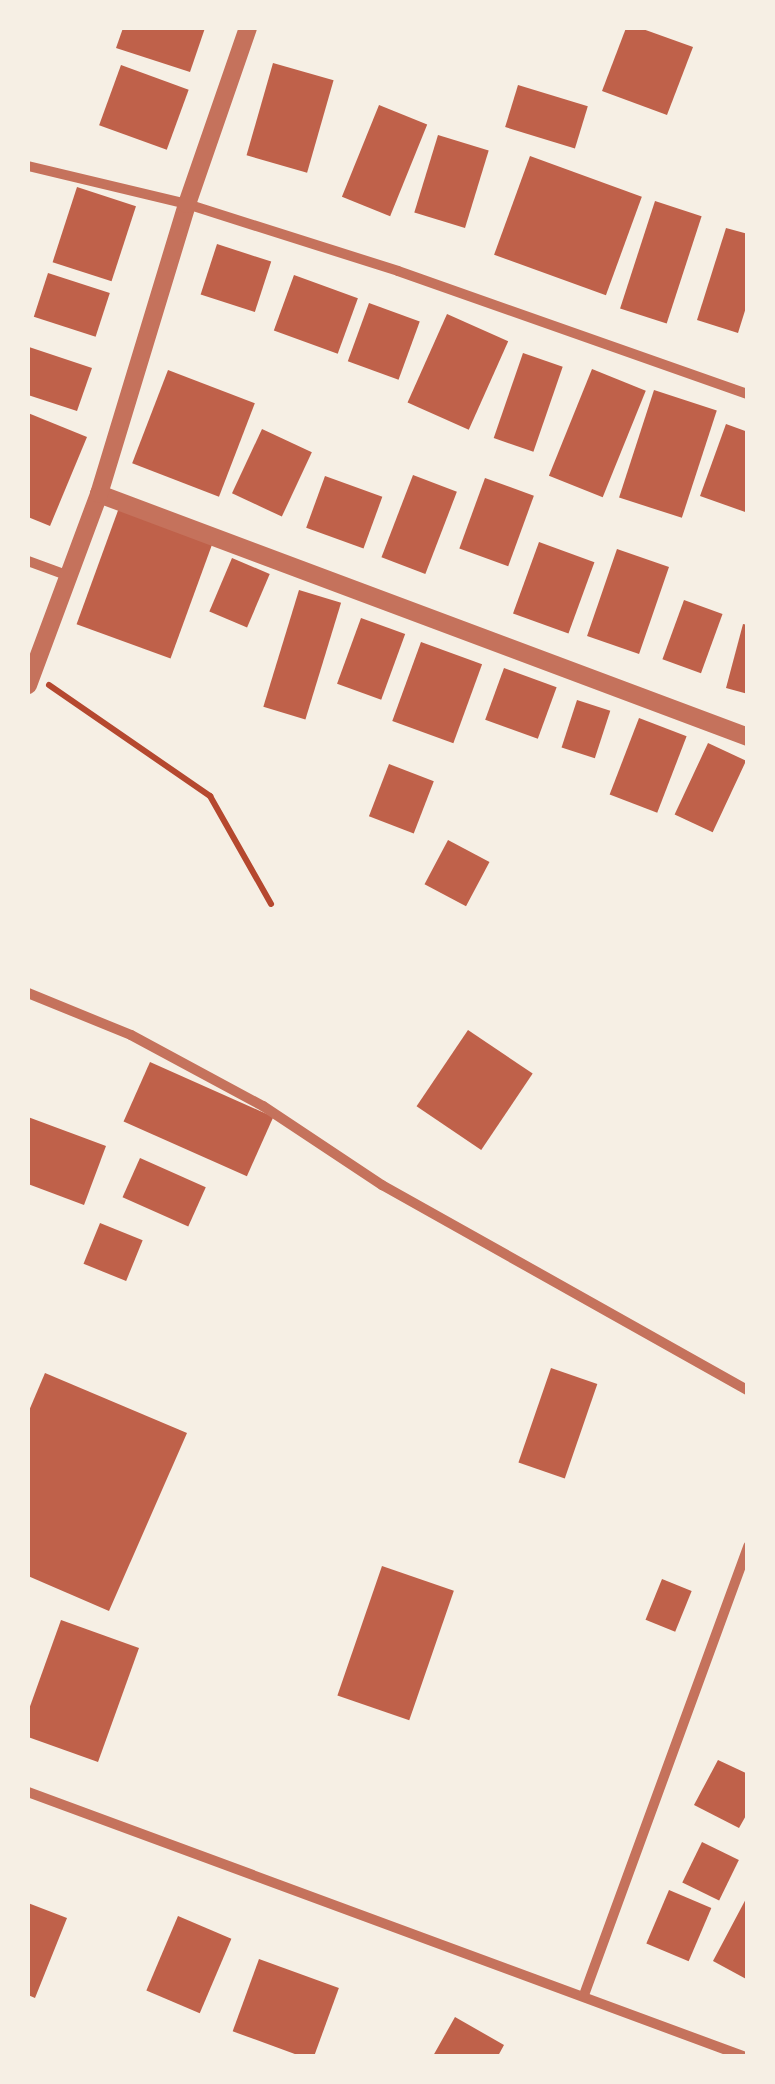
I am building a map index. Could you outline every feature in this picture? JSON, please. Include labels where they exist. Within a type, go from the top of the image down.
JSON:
[{"type":"street","points":[[30,679],[98,494],[187,204],[248,28]]},
{"type":"street","points":[[28,166],[187,204],[398,271],[748,394]]},
{"type":"street","points":[[98,494],[748,737]]},
{"type":"street","points":[[28,561],[66,575]]},
{"type":"street","points":[[28,992],[130,1035],[262,1106],[382,1186],[748,1390]]},
{"type":"street","points":[[584,1995],[748,1546]]},
{"type":"street","points":[[28,1792],[743,2056]]},
{"type":"path","points":[[30,679],[210,796],[271,904]]},
{"type":"building","points":[[123,28],[205,28],[190,72],[116,48]]},
{"type":"building","points":[[626,28],[640,28],[693,47],[667,115],[602,91]]},
{"type":"building","points":[[273,63],[334,80],[307,173],[247,155]]},
{"type":"building","points":[[121,65],[189,90],[167,150],[99,125]]},
{"type":"building","points":[[518,85],[588,106],[575,148],[505,127]]},
{"type":"building","points":[[379,105],[427,124],[390,216],[342,197]]},
{"type":"building","points":[[438,135],[489,150],[465,228],[414,212]]},
{"type":"building","points":[[530,156],[642,197],[606,295],[494,255]]},
{"type":"building","points":[[77,187],[136,206],[112,281],[53,262]]},
{"type":"building","points":[[655,201],[702,216],[667,324],[620,308]]},
{"type":"building","points":[[726,228],[748,234],[748,301],[738,333],[697,320]]},
{"type":"building","points":[[217,244],[271,262],[255,312],[201,294]]},
{"type":"building","points":[[48,273],[110,293],[96,337],[34,317]]},
{"type":"building","points":[[294,275],[358,298],[338,354],[274,330]]},
{"type":"building","points":[[369,303],[420,321],[399,380],[348,361]]},
{"type":"building","points":[[447,314],[508,341],[469,430],[408,403]]},
{"type":"building","points":[[29,347],[92,368],[77,411],[28,395]]},
{"type":"building","points":[[523,353],[563,367],[533,452],[494,438]]},
{"type":"building","points":[[592,369],[646,391],[603,497],[549,476]]},
{"type":"building","points":[[168,370],[255,403],[219,497],[132,463]]},
{"type":"building","points":[[654,390],[717,410],[682,518],[619,497]]},
{"type":"building","points":[[28,413],[87,437],[50,526],[28,517]]},
{"type":"building","points":[[726,424],[748,432],[748,513],[700,496]]},
{"type":"building","points":[[262,429],[312,452],[282,517],[232,493]]},
{"type":"building","points":[[413,475],[457,492],[425,574],[381,557]]},
{"type":"building","points":[[325,476],[382,497],[364,549],[306,528]]},
{"type":"building","points":[[485,478],[534,496],[508,566],[459,548]]},
{"type":"building","points":[[120,505],[214,539],[171,659],[77,624]]},
{"type":"building","points":[[539,542],[594,562],[568,634],[513,613]]},
{"type":"building","points":[[617,549],[669,567],[639,654],[587,636]]},
{"type":"building","points":[[232,558],[270,574],[247,627],[209,611]]},
{"type":"building","points":[[299,590],[341,603],[305,720],[263,707]]},
{"type":"building","points":[[684,600],[723,614],[701,673],[662,659]]},
{"type":"building","points":[[361,618],[405,634],[381,700],[337,684]]},
{"type":"building","points":[[743,624],[748,625],[748,694],[726,688]]},
{"type":"building","points":[[421,642],[482,664],[453,743],[392,721]]},
{"type":"building","points":[[504,668],[557,687],[538,739],[485,720]]},
{"type":"building","points":[[577,700],[610,711],[595,758],[562,748]]},
{"type":"building","points":[[639,718],[687,736],[657,813],[610,795]]},
{"type":"building","points":[[708,743],[746,761],[713,832],[675,815]]},
{"type":"building","points":[[389,764],[434,781],[414,833],[369,816]]},
{"type":"building","points":[[448,840],[489,862],[466,906],[425,884]]},
{"type":"building","points":[[468,1030],[533,1074],[481,1150],[417,1106]]},
{"type":"building","points":[[150,1062],[273,1117],[247,1176],[124,1121]]},
{"type":"building","points":[[28,1117],[106,1146],[84,1205],[28,1184]]},
{"type":"building","points":[[140,1158],[206,1187],[188,1227],[123,1197]]},
{"type":"building","points":[[100,1223],[143,1240],[126,1281],[84,1264]]},
{"type":"building","points":[[551,1368],[597,1384],[565,1479],[518,1463]]},
{"type":"building","points":[[45,1373],[187,1433],[109,1611],[28,1576],[28,1413]]},
{"type":"building","points":[[382,1566],[454,1591],[409,1720],[337,1696]]},
{"type":"building","points":[[662,1579],[692,1591],[675,1632],[646,1620]]},
{"type":"building","points":[[61,1620],[139,1648],[98,1762],[28,1737],[28,1712]]},
{"type":"building","points":[[718,1760],[748,1774],[748,1812],[739,1828],[694,1805]]},
{"type":"building","points":[[702,1842],[739,1860],[719,1900],[682,1882]]},
{"type":"building","points":[[669,1890],[711,1908],[689,1961],[646,1943]]},
{"type":"building","points":[[748,1895],[748,1980],[713,1961]]},
{"type":"building","points":[[28,1903],[67,1918],[35,1998],[28,1995]]},
{"type":"building","points":[[178,1916],[231,1939],[200,2013],[146,1991]]},
{"type":"building","points":[[259,1959],[339,1988],[314,2056],[300,2056],[233,2031]]},
{"type":"building","points":[[455,2017],[504,2045],[498,2056],[433,2056]]}]
